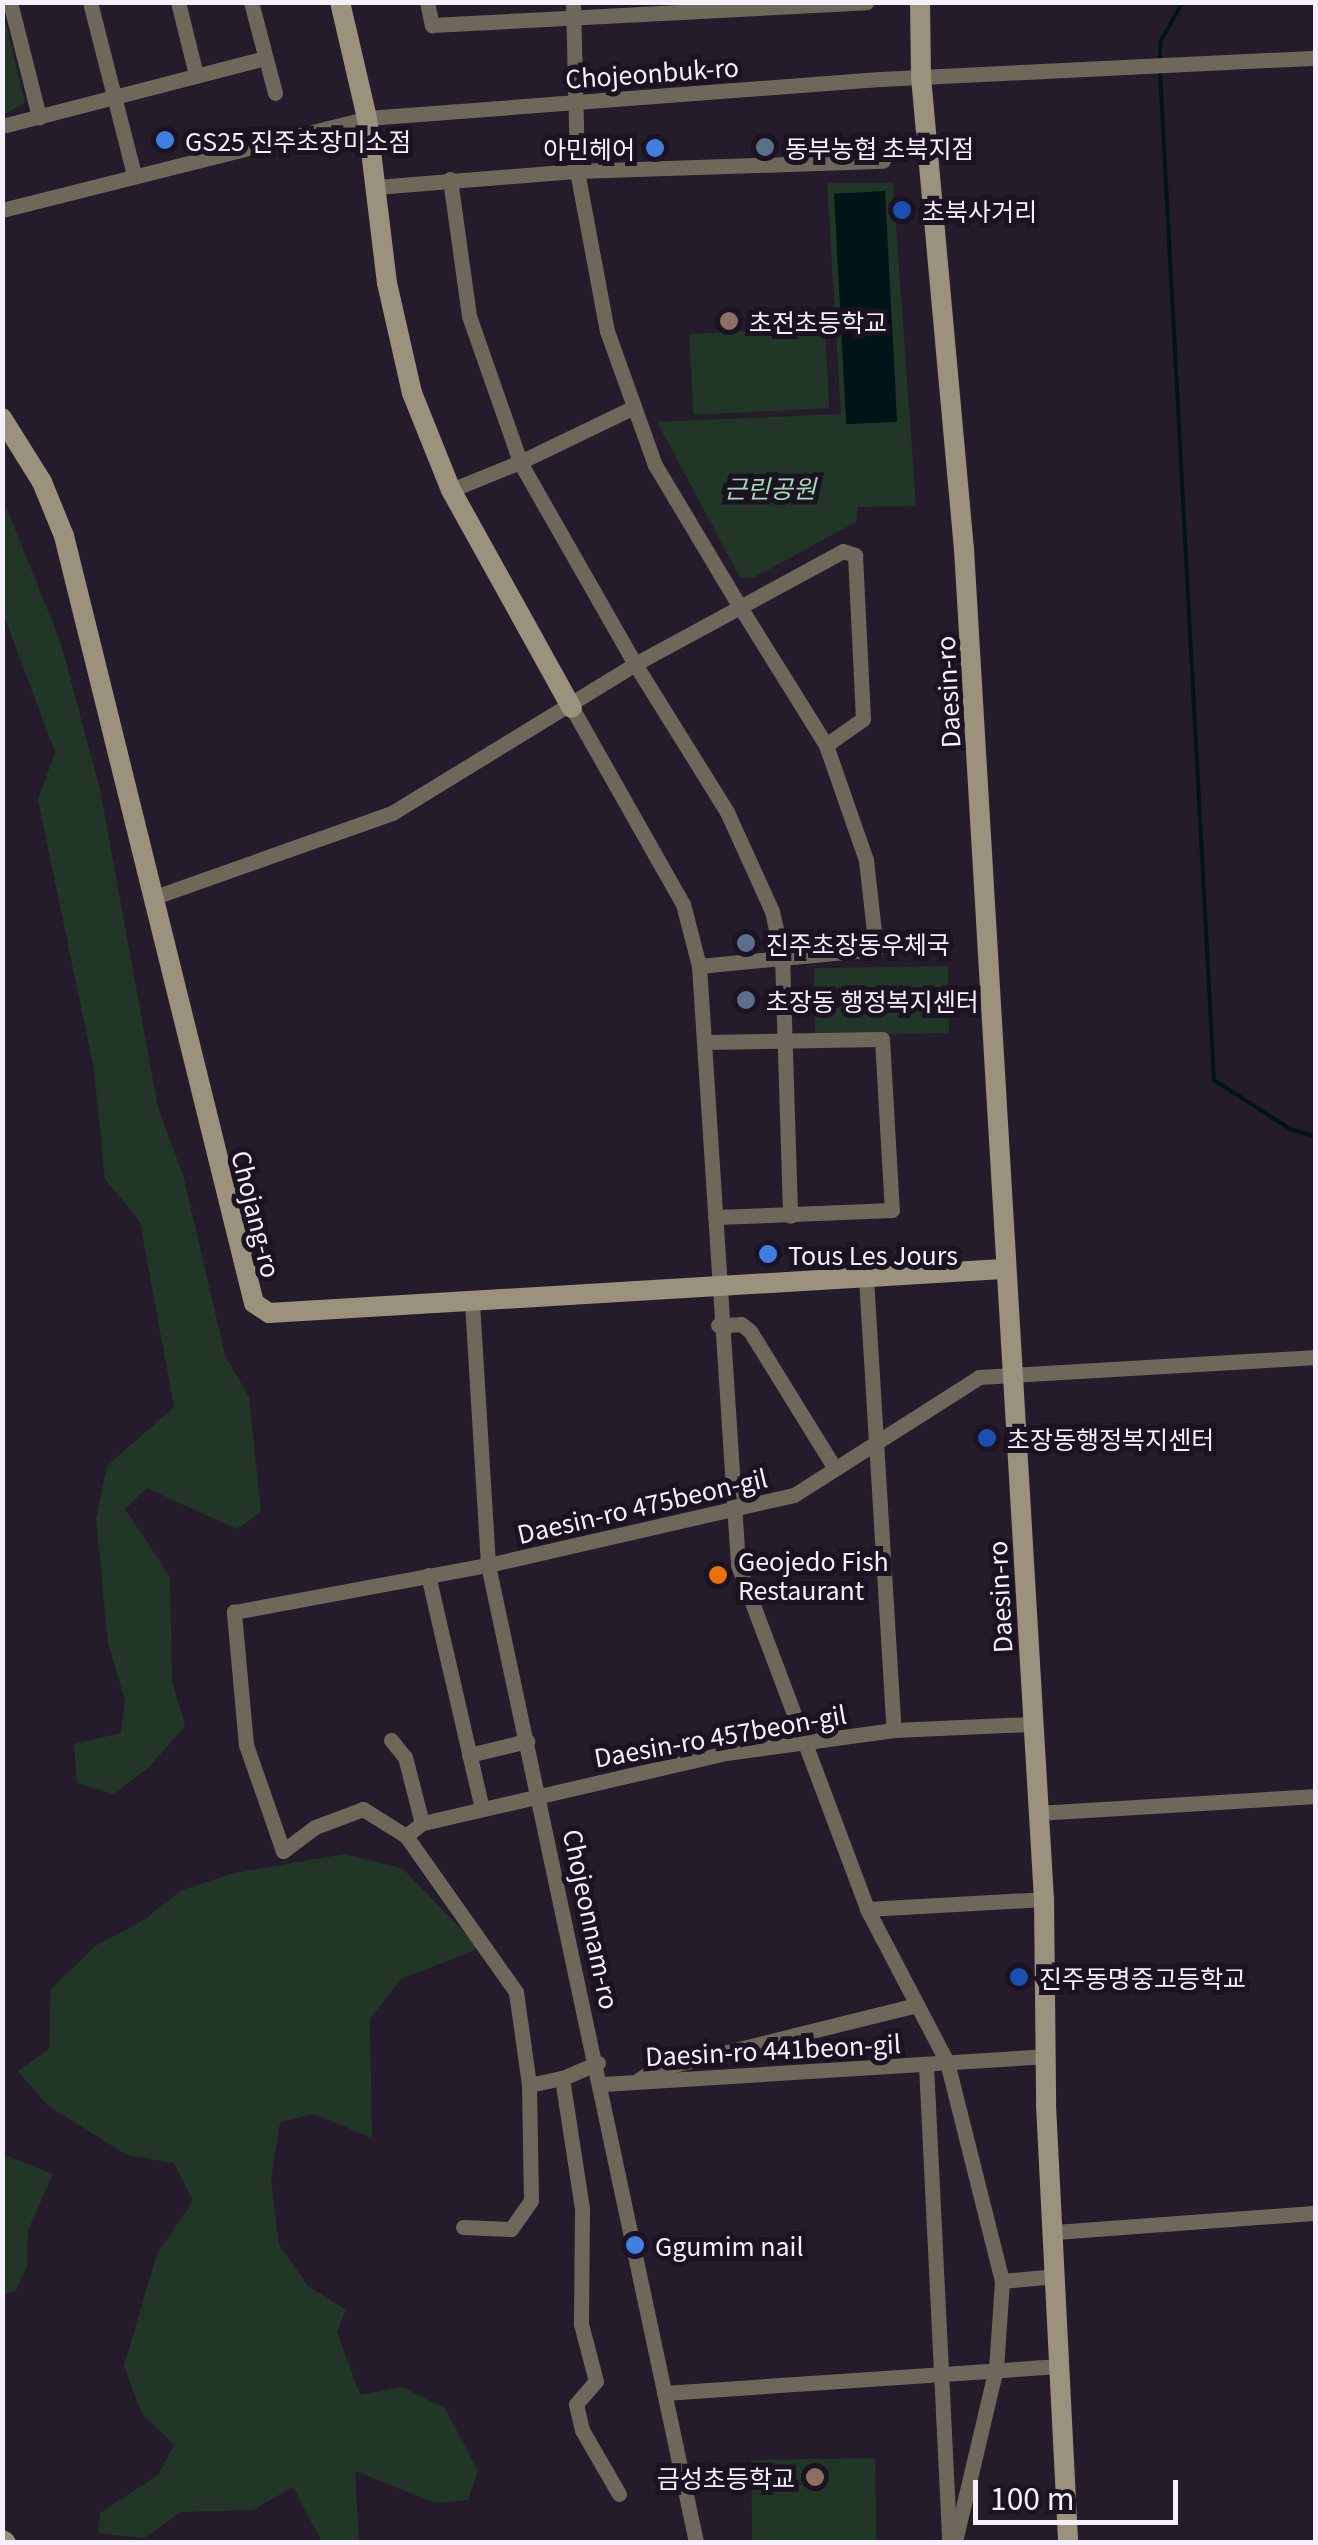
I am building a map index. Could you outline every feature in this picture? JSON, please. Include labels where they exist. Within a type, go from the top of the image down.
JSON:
[{"type":"street","points":[[10,2],[40,117]]},
{"type":"street","points":[[90,2],[134,175]]},
{"type":"street","points":[[178,2],[196,75]]},
{"type":"street","points":[[251,2],[276,94]]},
{"type":"street","points":[[340,2],[367,118],[387,283],[412,392],[451,490],[684,904],[699,966],[718,1326],[738,1565],[867,1909],[947,2062],[1002,2281],[996,2368],[952,2542]]},
{"type":"street","points":[[427,2],[432,26],[574,21],[683,9],[866,2]]},
{"type":"street","points":[[572,2],[576,172],[594,285],[630,409],[655,465],[826,745],[866,860],[876,949],[699,966]]},
{"type":"street","name":"Daesin-ro","points":[[920,2],[920,77],[964,549],[1002,1269],[1044,1899],[1044,2056],[1068,2542]]},
{"type":"street","points":[[2,126],[265,58]]},
{"type":"street","name":"Chojeonbuk-ro","points":[[2,210],[367,118],[920,77],[1316,58]]},
{"type":"street","points":[[376,187],[576,172],[882,161]]},
{"type":"street","points":[[450,179],[469,316],[520,462],[727,812],[772,911],[782,957],[780,1040],[790,1216]]},
{"type":"street","points":[[451,490],[630,409]]},
{"type":"street","name":"Chojang-ro","points":[[2,418],[42,482],[64,536],[254,1303],[270,1313],[1002,1269]]},
{"type":"street","points":[[152,898],[392,814],[572,708],[636,664],[843,551],[856,555],[863,720],[826,745]]},
{"type":"street","points":[[706,1042],[882,1039],[892,1210],[715,1217]]},
{"type":"street","points":[[866,1278],[894,1730]]},
{"type":"street","name":"Chojeonnam-ro","points":[[472,1303],[488,1565],[598,2063],[696,2542]]},
{"type":"street","points":[[718,1326],[741,1324],[750,1331],[834,1467]]},
{"type":"street","points":[[1012,1379],[1316,1357]]},
{"type":"street","name":"Daesin-ro 475beon-gil","points":[[406,1836],[363,1810],[315,1827],[283,1851],[246,1745],[234,1612],[488,1565],[794,1495],[878,1438],[979,1378],[1012,1379]]},
{"type":"street","points":[[428,1575],[482,1808]]},
{"type":"street","name":"Daesin-ro 457beon-gil","points":[[422,1823],[801,1741],[894,1730],[1031,1724]]},
{"type":"street","points":[[391,1740],[404,1758],[422,1823],[406,1836],[516,1992],[529,2085],[530,2200],[511,2230],[463,2227]]},
{"type":"street","points":[[469,1755],[527,1741]]},
{"type":"street","points":[[1037,1813],[1316,1796]]},
{"type":"street","points":[[867,1909],[1044,1899]]},
{"type":"street","points":[[635,2082],[654,2070],[917,2005]]},
{"type":"street","name":"Daesin-ro 441beon-gil","points":[[602,2084],[1044,2056]]},
{"type":"street","points":[[529,2085],[562,2078],[598,2063]]},
{"type":"street","points":[[926,2065],[952,2542]]},
{"type":"street","points":[[562,2078],[582,2209],[581,2324],[596,2381],[593,2391],[577,2399],[577,2412],[619,2494]]},
{"type":"street","points":[[1054,2232],[1316,2213]]},
{"type":"street","points":[[1002,2281],[1056,2276]]},
{"type":"street","points":[[664,2393],[1059,2366]]},
{"type":"green space","points":[[3,12],[25,103],[2,115]]},
{"type":"green space","name":"근린공원","points":[[827,183],[893,183],[916,506],[858,507],[856,522],[753,578],[740,577],[657,422],[841,414]]},
{"type":"green space","points":[[825,327],[829,408],[693,415],[689,334]]},
{"type":"green space","points":[[3,499],[60,641],[100,789],[158,1108],[183,1175],[225,1355],[249,1397],[261,1512],[237,1529],[147,1488],[125,1509],[170,1577],[172,1681],[185,1726],[149,1767],[113,1794],[77,1783],[74,1744],[121,1733],[125,1700],[108,1643],[96,1519],[107,1466],[174,1407],[140,1222],[105,1179],[94,1069],[38,800],[55,752],[3,613]]},
{"type":"green space","points":[[948,966],[949,1033],[815,1035],[814,968]]},
{"type":"green space","points":[[345,1854],[403,1869],[480,1948],[401,1979],[370,2019],[372,2138],[314,2114],[280,2122],[271,2180],[279,2245],[308,2286],[346,2310],[337,2332],[360,2395],[402,2387],[445,2408],[478,2471],[468,2500],[436,2503],[355,2471],[359,2542],[322,2542],[293,2487],[253,2510],[181,2512],[144,2538],[98,2533],[100,2513],[158,2475],[174,2445],[142,2414],[124,2366],[157,2254],[193,2201],[174,2163],[127,2155],[48,2106],[18,2071],[49,2049],[51,1989],[95,1946],[144,1920],[180,1891],[235,1873]]},
{"type":"green space","points":[[2,2154],[53,2174],[28,2230],[27,2267],[16,2291],[3,2294]]},
{"type":"green space","points":[[875,2458],[876,2542],[752,2542],[751,2460]]},
{"type":"shaded area","points":[[885,191],[897,422],[846,424],[834,194]]},
{"type":"waterway","points":[[1160,62],[1160,42],[1183,2]]},
{"type":"waterway","points":[[1160,71],[1214,1080],[1290,1129],[1316,1137]]},
{"type":"place","name":"GS25 진주초장미소점","points":[[165,140]]},
{"type":"place","name":"동부농협 초북지점","points":[[765,147]]},
{"type":"place","name":"아민헤어","points":[[655,148]]},
{"type":"place","name":"초북사거리","points":[[902,210]]},
{"type":"place","name":"초전초등학교","points":[[729,321]]},
{"type":"place","name":"진주초장동우체국","points":[[746,943]]},
{"type":"place","name":"초장동 행정복지센터","points":[[746,1000]]},
{"type":"place","name":"Tous Les Jours","points":[[768,1254]]},
{"type":"place","name":"초장동행정복지센터","points":[[987,1438]]},
{"type":"place","name":"Geojedo Fish Restaurant","points":[[718,1575]]},
{"type":"place","name":"진주동명중고등학교","points":[[1019,1977]]},
{"type":"place","name":"Ggumim nail","points":[[635,2245]]},
{"type":"place","name":"금성초등학교","points":[[815,2477]]}]
